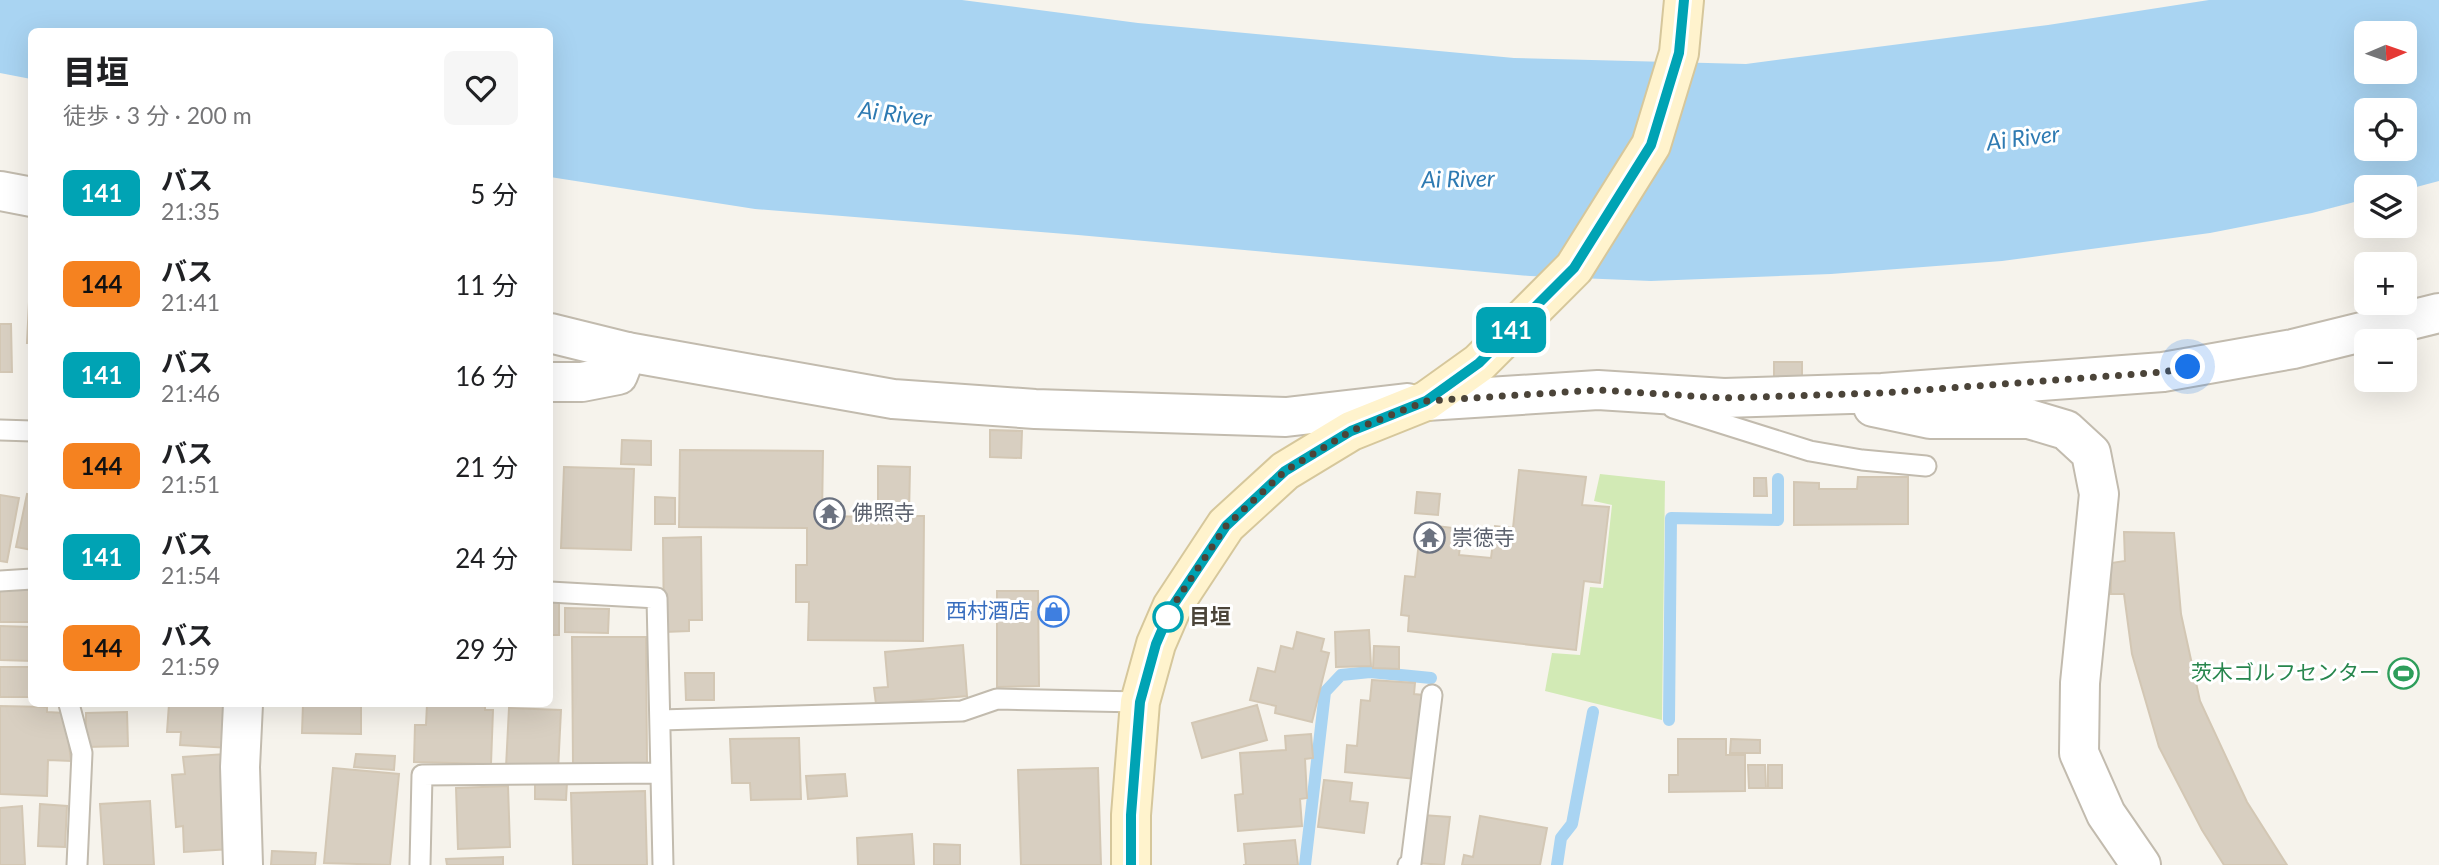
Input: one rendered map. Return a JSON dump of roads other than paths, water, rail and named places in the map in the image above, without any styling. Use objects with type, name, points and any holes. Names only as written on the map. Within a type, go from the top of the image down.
[{"type":"main road","points":[[1131,865],[1131,815],[1140,702],[1156,644],[1172,607],[1226,526],[1285,471],[1351,431],[1426,401],[1479,363],[1574,268],[1651,145],[1679,53],[1684,0]]},
{"type":"street","points":[[0,191],[28,196]]},
{"type":"street","points":[[553,333],[627,352],[893,399],[1035,409],[1286,417],[1426,401],[1598,390],[1724,398],[1907,391],[2164,372],[2284,351],[2439,313]]},
{"type":"street","points":[[553,382],[582,382],[618,375],[627,352]]},
{"type":"street","points":[[1812,395],[1930,419],[2029,419],[2066,429],[2091,453],[2099,494],[2080,683],[2079,753],[2106,814],[2141,865]]},
{"type":"street","points":[[243,707],[240,767],[243,865]]},
{"type":"lane","points":[[1618,392],[1811,451],[1862,460],[1926,466]]},
{"type":"lane","points":[[0,430],[28,431]]},
{"type":"lane","points":[[0,581],[28,579]]},
{"type":"lane","points":[[553,592],[657,598],[663,865]]},
{"type":"lane","points":[[1408,865],[1411,863],[1432,695]]},
{"type":"lane","points":[[660,720],[962,711],[997,699],[1140,702]]},
{"type":"lane","points":[[70,707],[82,753],[77,865]]},
{"type":"lane","points":[[421,865],[422,775],[661,773]]},
{"type":"water","name":"Ai River","points":[[0,0],[962,0],[1138,23],[1514,58],[1746,64],[2048,25],[2209,0],[2439,0],[2439,181],[2417,187],[2417,175],[2354,175],[2354,202],[2312,213],[2210,233],[2002,261],[1831,274],[1651,281],[1530,276],[755,209],[553,177],[553,28],[28,28],[28,78],[0,73]]},
{"type":"waterway","points":[[1669,720],[1671,518],[1778,520],[1778,479]]},
{"type":"waterway","points":[[1305,865],[1325,692],[1341,675],[1370,672],[1431,678]]},
{"type":"waterway","points":[[1557,865],[1561,838],[1572,824],[1593,712]]},
{"type":"place","name":"佛照寺","points":[[829,513]]},
{"type":"place","name":"崇徳寺","points":[[1429,538]]},
{"type":"place","name":"西村酒店","points":[[1053,611]]},
{"type":"place","name":"目垣","points":[[1168,617]]},
{"type":"place","name":"茨木ゴルフセンター","points":[[2403,673]]}]
